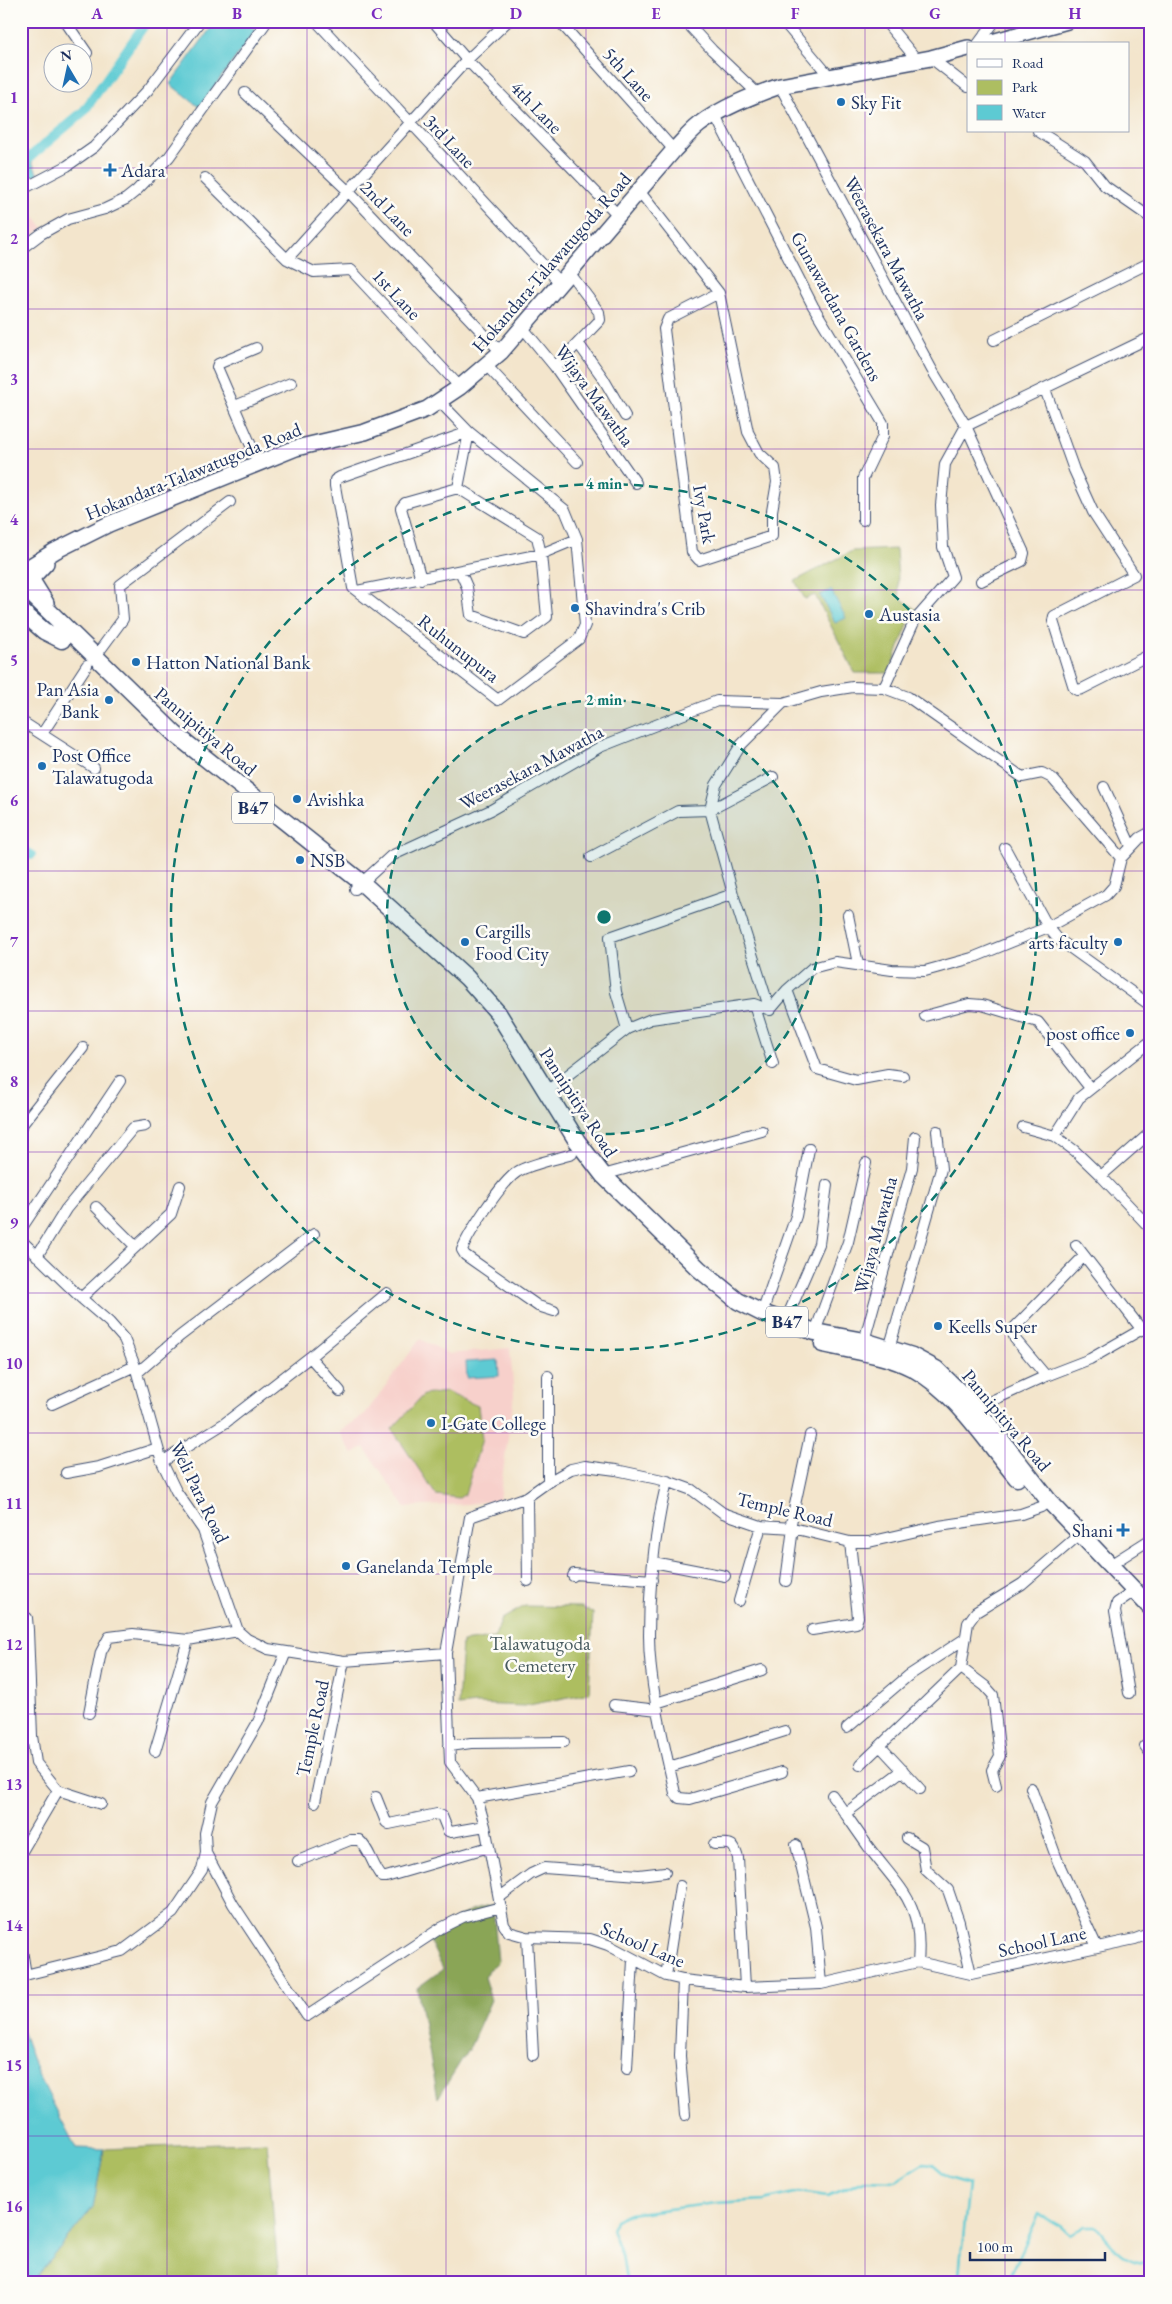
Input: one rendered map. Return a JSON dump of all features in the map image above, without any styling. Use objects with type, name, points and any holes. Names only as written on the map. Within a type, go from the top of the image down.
[{"type":"main road","points":[[992,42],[1067,21]]},
{"type":"main road","name":"Hokandara-Talawatugoda Road","points":[[21,572],[70,543],[115,521],[296,448],[364,432],[427,409],[440,401],[487,366],[501,352],[674,150],[700,125],[715,115],[758,94],[780,86],[924,59],[967,48]]},
{"type":"main road","points":[[21,557],[34,556],[70,543]]},
{"type":"main road","points":[[55,619],[32,578],[34,573],[70,543]]},
{"type":"main road","name":"Pannipitiya Road","points":[[21,584],[168,742],[358,885],[467,978],[498,1013],[577,1141],[603,1175],[699,1269],[738,1301],[762,1313],[815,1332],[864,1341],[889,1348],[912,1356],[936,1369],[976,1408],[1045,1504]]},
{"type":"main road","name":"Pannipitiya Road","points":[[21,598],[62,640],[91,661]]},
{"type":"main road","points":[[21,611],[44,631],[62,640]]},
{"type":"main road","name":"Pannipitiya Road","points":[[358,885],[460,984],[486,1015],[512,1053],[572,1154],[693,1276],[733,1309],[759,1324],[812,1341],[886,1359],[910,1367],[929,1378],[946,1392],[1151,1622]]},
{"type":"main road","name":"Pannipitiya Road","points":[[1077,1538],[1110,1565],[1151,1608]]},
{"type":"street","points":[[65,21],[79,42]]},
{"type":"street","points":[[21,190],[67,166],[94,147],[148,90],[200,21]]},
{"type":"street","name":"3rd Lane","points":[[316,21],[410,123],[599,312],[600,320],[578,343]]},
{"type":"street","name":"4th Lane","points":[[433,21],[467,60],[619,216]]},
{"type":"street","points":[[287,258],[467,60],[508,21]]},
{"type":"street","name":"5th Lane","points":[[559,21],[674,150]]},
{"type":"street","points":[[686,21],[712,50],[758,94]]},
{"type":"street","points":[[783,21],[830,77]]},
{"type":"street","points":[[885,21],[924,59],[967,85]]},
{"type":"street","points":[[980,42],[996,21]]},
{"type":"street","points":[[21,249],[41,234],[68,219],[105,209],[136,192],[169,157],[265,24]]},
{"type":"street","name":"Weerasekara Mawatha","points":[[780,86],[932,370],[966,426],[1024,553],[1022,561],[981,580]]},
{"type":"street","name":"2nd Lane","points":[[245,93],[348,191],[501,352]]},
{"type":"street","name":"Gunawardana Gardens","points":[[715,115],[813,306],[883,424],[883,436],[863,478],[863,520]]},
{"type":"street","points":[[1040,132],[1084,161],[1106,186],[1151,218]]},
{"type":"street","name":"1st Lane","points":[[205,178],[287,258],[314,272],[351,270],[460,387]]},
{"type":"street","name":"Ivy Park","points":[[640,192],[719,293],[748,432],[759,453],[775,468],[777,482],[772,511],[772,536],[699,560],[692,552],[664,330],[668,319],[719,293]]},
{"type":"street","points":[[994,340],[1151,262]]},
{"type":"street","name":"Wijaya Mawatha","points":[[523,328],[555,367],[636,483]]},
{"type":"street","points":[[884,688],[915,620],[953,577],[943,547],[941,506],[945,464],[966,426],[1151,337]]},
{"type":"street","points":[[555,367],[578,343],[603,378],[625,416]]},
{"type":"street","points":[[256,348],[218,364],[217,367],[259,464]]},
{"type":"street","points":[[487,366],[577,462]]},
{"type":"street","points":[[235,406],[291,383]]},
{"type":"street","points":[[1045,389],[1074,470],[1093,512],[1134,575],[1054,616],[1053,621],[1074,688],[1077,690],[1082,689],[1151,654]]},
{"type":"street","name":"Ruhunupura","points":[[357,591],[498,700],[579,639],[585,625],[577,539],[565,510],[469,432],[440,401]]},
{"type":"street","points":[[421,578],[401,508],[405,502],[458,488],[469,432]]},
{"type":"street","points":[[469,432],[335,480],[353,588],[357,591],[541,554],[577,539]]},
{"type":"street","name":"Ruhunupura","points":[[458,488],[537,537],[541,554],[547,617],[524,634],[471,615],[467,587],[460,571]]},
{"type":"street","points":[[42,734],[91,661],[123,619],[120,585],[230,502]]},
{"type":"street","name":"Weerasekara Mawatha","points":[[358,885],[391,856],[491,810],[600,747],[716,701],[782,703],[820,692],[853,687],[884,688],[908,697],[1022,777],[1042,774],[1052,778],[1121,858]]},
{"type":"street","points":[[770,1010],[733,894],[710,810],[716,785],[741,745],[782,703]]},
{"type":"street","points":[[21,721],[94,768]]},
{"type":"street","points":[[590,857],[678,811],[710,810],[772,777]]},
{"type":"street","points":[[1104,787],[1132,846]]},
{"type":"street","points":[[770,1010],[787,990],[812,968],[835,962],[892,970],[925,971],[972,958],[1048,927],[1106,895],[1114,886],[1121,858],[1140,838],[1151,832]]},
{"type":"street","points":[[1005,848],[1048,927],[1058,939],[1151,1006]]},
{"type":"street","points":[[627,1028],[616,992],[610,937],[733,894]]},
{"type":"street","points":[[848,915],[858,964]]},
{"type":"street","points":[[787,990],[817,1069],[856,1080],[888,1074],[903,1076]]},
{"type":"street","points":[[546,1092],[627,1028],[651,1019],[754,1004],[770,1010]]},
{"type":"street","points":[[754,1004],[773,1064]]},
{"type":"street","points":[[925,1016],[970,1004],[982,1005],[1038,1022],[1090,1088]]},
{"type":"street","points":[[1055,1136],[1079,1098],[1151,1041]]},
{"type":"street","points":[[21,1126],[84,1048]]},
{"type":"street","points":[[21,1229],[120,1081]]},
{"type":"street","points":[[37,1256],[66,1209],[134,1128],[146,1126]]},
{"type":"street","points":[[1023,1127],[1055,1136],[1075,1151],[1151,1229]]},
{"type":"street","points":[[603,1175],[762,1131]]},
{"type":"street","points":[[889,1348],[941,1169],[937,1131]]},
{"type":"street","points":[[1101,1176],[1151,1132]]},
{"type":"street","name":"Wijaya Mawatha","points":[[864,1341],[912,1168],[915,1137]]},
{"type":"street","points":[[762,1313],[796,1216],[809,1149]]},
{"type":"street","points":[[554,1311],[538,1306],[464,1254],[462,1250],[468,1233],[510,1178],[518,1171],[572,1154]]},
{"type":"street","points":[[815,1332],[848,1242],[866,1163]]},
{"type":"street","points":[[785,1322],[819,1244],[827,1185]]},
{"type":"street","points":[[81,1298],[135,1246],[172,1214],[180,1186]]},
{"type":"street","points":[[96,1206],[135,1246]]},
{"type":"street","points":[[52,1404],[136,1370],[314,1234]]},
{"type":"street","name":"Weli Para Road","points":[[21,1240],[81,1298],[109,1322],[124,1339],[136,1370],[162,1462],[176,1491],[203,1530],[238,1631]]},
{"type":"street","points":[[976,1408],[1046,1376],[1090,1359],[1146,1327],[1076,1245]]},
{"type":"street","points":[[1046,1376],[1014,1339],[1012,1330],[1084,1256]]},
{"type":"street","points":[[162,1462],[224,1423],[310,1357],[386,1293]]},
{"type":"street","points":[[310,1357],[340,1391]]},
{"type":"street","points":[[548,1376],[548,1482]]},
{"type":"street","points":[[786,1581],[791,1528],[810,1436]]},
{"type":"street","points":[[66,1473],[99,1467],[158,1448]]},
{"type":"street","name":"Temple Road","points":[[470,1517],[527,1496],[571,1469],[585,1466],[616,1470],[668,1481],[692,1490],[723,1513],[761,1526],[791,1528],[850,1542],[870,1542],[938,1526],[1021,1514],[1045,1504]]},
{"type":"street","points":[[668,1481],[653,1562],[649,1636],[657,1707],[675,1793],[679,1798],[690,1799],[782,1772]]},
{"type":"street","points":[[527,1496],[528,1581]]},
{"type":"street","name":"School Lane","points":[[470,1517],[446,1653],[450,1762],[477,1798],[485,1826],[504,1926],[509,1932],[527,1937],[590,1939],[608,1945],[666,1976],[683,1980],[745,1987],[821,1984],[918,1962],[971,1974],[1135,1939],[1151,1933]]},
{"type":"street","points":[[739,1601],[761,1526]]},
{"type":"street","points":[[860,1765],[961,1668],[968,1623],[976,1612],[1022,1584],[1077,1538]]},
{"type":"street","points":[[1110,1565],[1151,1539]]},
{"type":"street","points":[[812,1630],[856,1623],[858,1617],[850,1542]]},
{"type":"street","points":[[653,1562],[725,1576]]},
{"type":"street","points":[[573,1576],[574,1574],[652,1580]]},
{"type":"street","points":[[1127,1596],[1117,1603],[1115,1611],[1129,1693]]},
{"type":"street","points":[[21,1616],[27,1618],[32,1736],[36,1763],[58,1790],[101,1804]]},
{"type":"street","points":[[90,1713],[101,1652],[109,1637],[133,1634],[188,1640],[238,1631],[247,1639],[268,1649],[344,1661],[446,1653]]},
{"type":"street","points":[[846,1728],[908,1676],[966,1638]]},
{"type":"street","points":[[155,1751],[188,1640]]},
{"type":"street","points":[[21,1944],[23,1976],[122,1951],[173,1913],[202,1870],[206,1853],[205,1833],[212,1802],[258,1722],[286,1652]]},
{"type":"street","name":"Temple Road","points":[[315,1802],[344,1661]]},
{"type":"street","points":[[961,1668],[985,1686],[993,1695],[1000,1756],[992,1770],[996,1786]]},
{"type":"street","points":[[614,1705],[657,1707],[762,1670]]},
{"type":"street","points":[[669,1767],[785,1731]]},
{"type":"street","points":[[449,1746],[471,1743],[564,1742]]},
{"type":"street","points":[[880,1746],[920,1789]]},
{"type":"street","points":[[846,1813],[902,1770]]},
{"type":"street","points":[[477,1798],[629,1771]]},
{"type":"street","points":[[1031,1788],[1058,1862],[1097,1947]]},
{"type":"street","points":[[21,1853],[58,1790]]},
{"type":"street","points":[[832,1795],[869,1848],[906,1893],[914,1912],[920,1939],[918,1962]]},
{"type":"street","points":[[376,1796],[386,1822],[389,1824],[437,1814],[442,1816],[448,1831],[451,1832],[485,1826]]},
{"type":"street","points":[[907,1838],[922,1847],[926,1870],[948,1890],[959,1922],[971,1974]]},
{"type":"street","points":[[298,1861],[350,1840],[359,1840],[364,1844],[374,1869],[382,1878],[489,1847]]},
{"type":"street","points":[[714,1844],[731,1844],[735,1846],[738,1858],[745,1987]]},
{"type":"street","points":[[796,1845],[816,1927],[821,1984]]},
{"type":"street","points":[[206,1853],[233,1904],[307,2016],[441,1928],[500,1902],[525,1878],[544,1868],[639,1875],[664,1872]]},
{"type":"street","points":[[666,1976],[680,1886]]},
{"type":"street","points":[[527,1937],[533,2055]]},
{"type":"street","points":[[627,2069],[633,1960]]},
{"type":"street","points":[[683,1980],[680,2056],[685,2115]]},
{"type":"shaded area","points":[[21,198],[43,228],[21,244]]},
{"type":"shaded area","name":"I-Gate College","points":[[420,1339],[449,1354],[510,1348],[514,1395],[499,1500],[467,1504],[405,1507],[364,1447],[353,1454],[339,1432],[365,1414]]},
{"type":"green space","name":"Austasia","points":[[896,549],[899,597],[918,611],[911,617],[889,673],[855,673],[815,595],[805,599],[795,581],[852,551]]},
{"type":"green space","points":[[446,1392],[478,1406],[482,1439],[465,1494],[459,1498],[436,1495],[392,1429],[423,1395]]},
{"type":"green space","name":"Talawatugoda Cemetery","points":[[525,1606],[581,1607],[593,1613],[589,1693],[524,1706],[476,1704],[458,1706],[462,1642],[494,1638],[502,1619]]},
{"type":"green space","points":[[493,1906],[498,1961],[484,1977],[491,2000],[471,2045],[438,2098],[417,1988],[443,1969],[427,1936],[450,1921],[475,1909]]},
{"type":"green space","points":[[267,2142],[279,2283],[31,2283],[93,2207],[104,2149]]},
{"type":"water","points":[[216,21],[241,21],[256,30],[199,107],[170,84]]},
{"type":"water","points":[[21,151],[30,157],[38,175],[21,184]]},
{"type":"water","points":[[831,590],[846,618],[835,623],[820,595]]},
{"type":"water","points":[[498,1360],[499,1376],[467,1378],[466,1362]]},
{"type":"water","points":[[21,2027],[37,2072],[76,2148],[104,2149],[93,2207],[31,2283],[21,2283]]},
{"type":"waterway","points":[[30,157],[84,111],[147,21]]},
{"type":"waterway","points":[[21,849],[31,855]]},
{"type":"waterway","points":[[627,2283],[622,2256],[612,2230],[615,2220],[629,2214],[716,2203],[764,2200],[798,2192],[828,2196],[867,2180],[896,2181],[923,2164],[934,2165],[949,2178],[969,2184],[958,2283]]},
{"type":"waterway","points":[[1007,2283],[1039,2214],[1060,2226],[1070,2235],[1085,2226],[1096,2226],[1113,2247],[1126,2257],[1133,2261],[1151,2263]]},
{"type":"place","name":"Sky Fit","points":[[841,102]]},
{"type":"place","name":"Adara","points":[[110,170]]},
{"type":"place","name":"Shavindra's Crib","points":[[575,608]]},
{"type":"place","name":"Austasia","points":[[869,614]]},
{"type":"place","name":"Hatton National Bank","points":[[136,662]]},
{"type":"place","name":"Pan Asia Bank","points":[[109,700]]},
{"type":"place","name":"Post Office Talawatugoda","points":[[42,766]]},
{"type":"place","name":"Avishka","points":[[297,799]]},
{"type":"place","name":"NSB","points":[[300,860]]},
{"type":"place","name":"Cargills Food City","points":[[465,942]]},
{"type":"place","name":"arts faculty","points":[[1118,942]]},
{"type":"place","name":"post office","points":[[1130,1033]]},
{"type":"place","name":"Keells Super","points":[[938,1326]]},
{"type":"place","name":"I-Gate College","points":[[431,1423]]},
{"type":"place","name":"Shani","points":[[1123,1530]]},
{"type":"place","name":"Ganelanda Temple","points":[[346,1566]]}]
